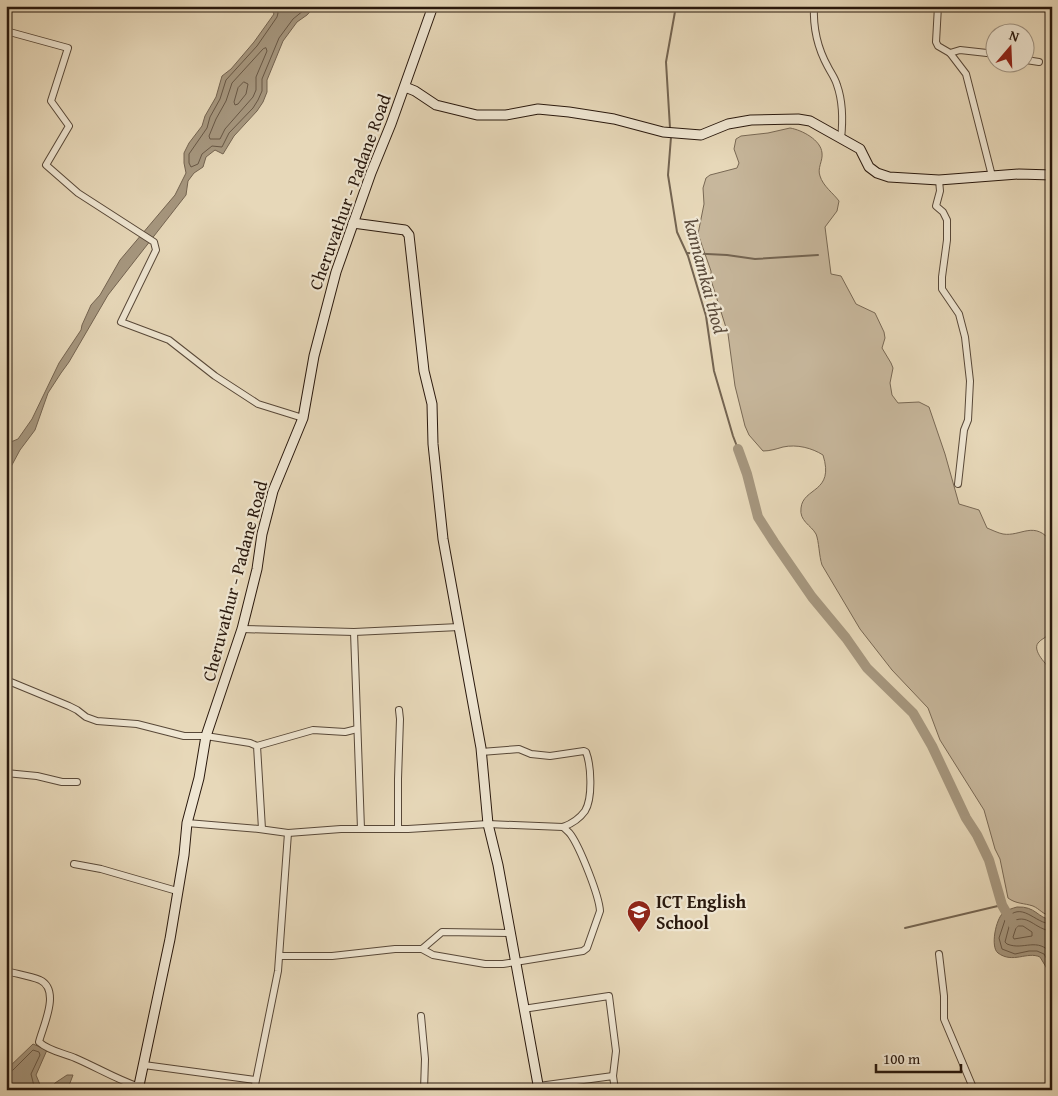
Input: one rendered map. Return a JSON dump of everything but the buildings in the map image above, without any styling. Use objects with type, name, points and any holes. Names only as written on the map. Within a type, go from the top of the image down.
[{"type":"street","name":"Cheruvathur - Padane Road","points":[[138,1088],[160,992],[184,855],[187,823],[199,778],[206,736],[242,630],[257,569],[262,534],[274,491],[303,418],[324,316],[336,272],[433,6]]},
{"type":"street","points":[[814,6],[820,50],[837,83],[841,100],[843,127],[841,139]]},
{"type":"street","points":[[938,6],[936,42],[938,46],[950,53],[966,74],[992,176]]},
{"type":"street","points":[[6,31],[68,48],[51,101],[69,126],[46,165],[78,193],[154,242],[156,250],[121,322],[169,340],[215,376],[258,404],[303,418]]},
{"type":"street","points":[[950,53],[960,50],[986,53]]},
{"type":"street","points":[[405,87],[415,91],[436,105],[476,115],[506,115],[538,109],[561,111],[614,119],[663,132],[701,135],[728,124],[751,120],[810,120],[860,149],[868,167],[877,173],[889,177],[939,180],[1019,174],[1052,175]]},
{"type":"street","points":[[939,180],[940,191],[936,206],[943,212],[947,220],[942,266],[942,289],[959,314],[965,337],[970,380],[968,420],[964,430],[958,484]]},
{"type":"street","points":[[353,222],[405,230],[410,235],[424,370],[432,404],[439,507],[481,752],[488,824],[498,865],[514,962],[539,1088],[613,1076]]},
{"type":"street","points":[[242,630],[354,632],[459,627]]},
{"type":"street","points":[[354,632],[360,829]]},
{"type":"street","points":[[6,680],[70,706],[86,717],[98,721],[138,724],[184,736],[206,736],[258,746],[313,730],[346,732],[357,729]]},
{"type":"street","points":[[398,829],[399,710]]},
{"type":"street","points":[[258,746],[262,829]]},
{"type":"street","points":[[187,823],[288,833],[488,824],[563,827],[570,824],[585,810],[588,803],[590,776],[586,752],[550,756],[532,754],[519,749],[481,752]]},
{"type":"street","points":[[6,773],[37,776],[62,782],[77,782]]},
{"type":"street","points":[[280,956],[332,956],[395,949],[422,949],[433,955],[480,963],[503,964],[576,954],[584,951],[587,948],[600,911],[597,894],[576,842],[563,827]]},
{"type":"street","points":[[254,1090],[280,956],[280,931],[288,833]]},
{"type":"street","points":[[74,864],[101,869],[177,891]]},
{"type":"street","points":[[422,949],[442,932],[509,933]]},
{"type":"street","points":[[939,954],[944,996],[944,1018],[974,1090]]},
{"type":"street","points":[[6,971],[40,980],[46,984],[50,992],[50,1006],[39,1042],[45,1047],[74,1058],[138,1088]]},
{"type":"street","points":[[524,1009],[609,996],[616,1051],[613,1076],[615,1090]]},
{"type":"street","points":[[421,1016],[425,1059],[424,1090]]},
{"type":"street","points":[[144,1066],[255,1080]]},
{"type":"shaded area","points":[[790,128],[805,133],[815,140],[821,148],[822,159],[819,170],[821,180],[839,201],[837,211],[825,227],[831,274],[841,276],[856,304],[875,313],[884,332],[885,338],[882,348],[893,368],[890,383],[892,395],[898,403],[919,402],[929,407],[959,504],[979,510],[987,528],[993,531],[1010,534],[1034,530],[1046,536],[1052,543],[1052,633],[1038,643],[1037,650],[1038,654],[1052,671],[1052,916],[1033,906],[1008,898],[1000,859],[995,849],[984,810],[940,740],[928,708],[892,670],[860,629],[822,565],[816,534],[804,520],[801,508],[803,501],[822,483],[825,476],[826,467],[823,455],[814,450],[799,446],[763,451],[749,435],[745,426],[735,386],[728,334],[711,280],[711,271],[698,234],[704,204],[703,188],[706,178],[710,175],[737,168],[739,163],[734,149],[736,139],[741,136]]},
{"type":"water","points":[[270,6],[315,6],[297,22],[283,41],[267,80],[267,92],[257,111],[234,136],[223,154],[215,150],[206,157],[203,167],[194,173],[188,181],[186,195],[108,295],[69,362],[48,393],[35,430],[20,450],[6,476],[6,444],[18,439],[32,419],[59,363],[81,330],[91,305],[100,295],[120,260],[175,195],[186,173],[184,153],[202,126],[205,116],[216,97],[222,76],[231,69],[254,42],[274,14]]},
{"type":"water","points":[[1017,907],[1028,908],[1052,920],[1052,977],[1040,957],[1030,955],[1014,958],[1004,956],[996,950],[994,939],[1000,916],[1006,911]]},
{"type":"water","points":[[33,1044],[47,1050],[36,1075],[41,1087],[39,1090],[6,1090],[6,1070]]},
{"type":"water","points":[[67,1075],[73,1075],[70,1083],[64,1090],[50,1090],[55,1083]]},
{"type":"waterway","name":"kannamkai thod","points":[[670,128],[666,62],[676,6]]},
{"type":"waterway","name":"kannamkai thod","points":[[671,137],[668,175],[677,232],[688,256],[706,316],[714,371],[738,449]]},
{"type":"waterway","points":[[687,253],[727,255],[755,259],[818,255]]},
{"type":"waterway","points":[[738,449],[747,474],[758,517],[774,542],[812,597],[846,638],[867,668],[913,713],[932,746],[966,818],[989,860],[1002,905],[1013,924]]},
{"type":"waterway","points":[[905,928],[1002,905]]},
{"type":"place","name":"ICT English School","points":[[639,933]]}]
